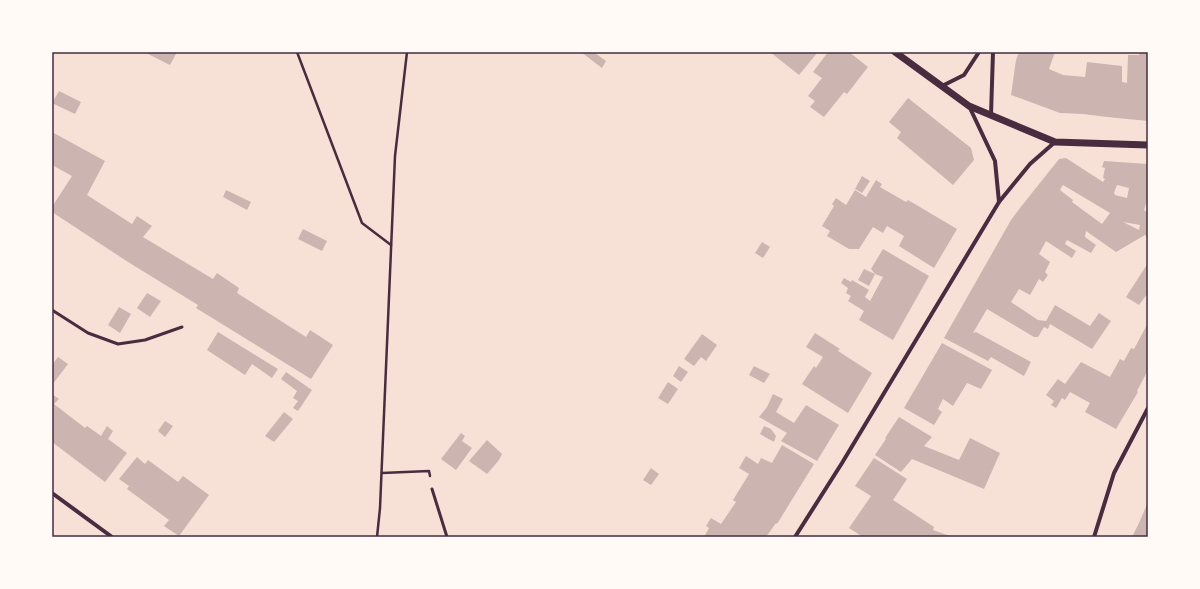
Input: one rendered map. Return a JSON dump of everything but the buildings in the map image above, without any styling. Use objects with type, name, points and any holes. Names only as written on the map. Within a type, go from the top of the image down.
[{"type":"street","points":[[894,52],[969,106],[1055,142],[1148,145]]},
{"type":"street","points":[[942,86],[964,75],[979,52]]},
{"type":"street","points":[[991,115],[993,52]]},
{"type":"street","points":[[969,106],[995,161],[999,202]]},
{"type":"street","points":[[795,537],[842,463],[999,202],[1030,164],[1055,142]]},
{"type":"street","points":[[1094,537],[1114,473],[1148,408]]},
{"type":"street","points":[[52,493],[112,537]]},
{"type":"lane","points":[[52,310],[88,334],[118,344],[145,340],[182,327]]},
{"type":"lane","points":[[432,488],[447,537]]},
{"type":"path","points":[[297,52],[362,223],[391,246]]},
{"type":"path","points":[[377,537],[382,473],[395,156],[407,52]]},
{"type":"path","points":[[382,473],[429,471],[432,488]]}]
